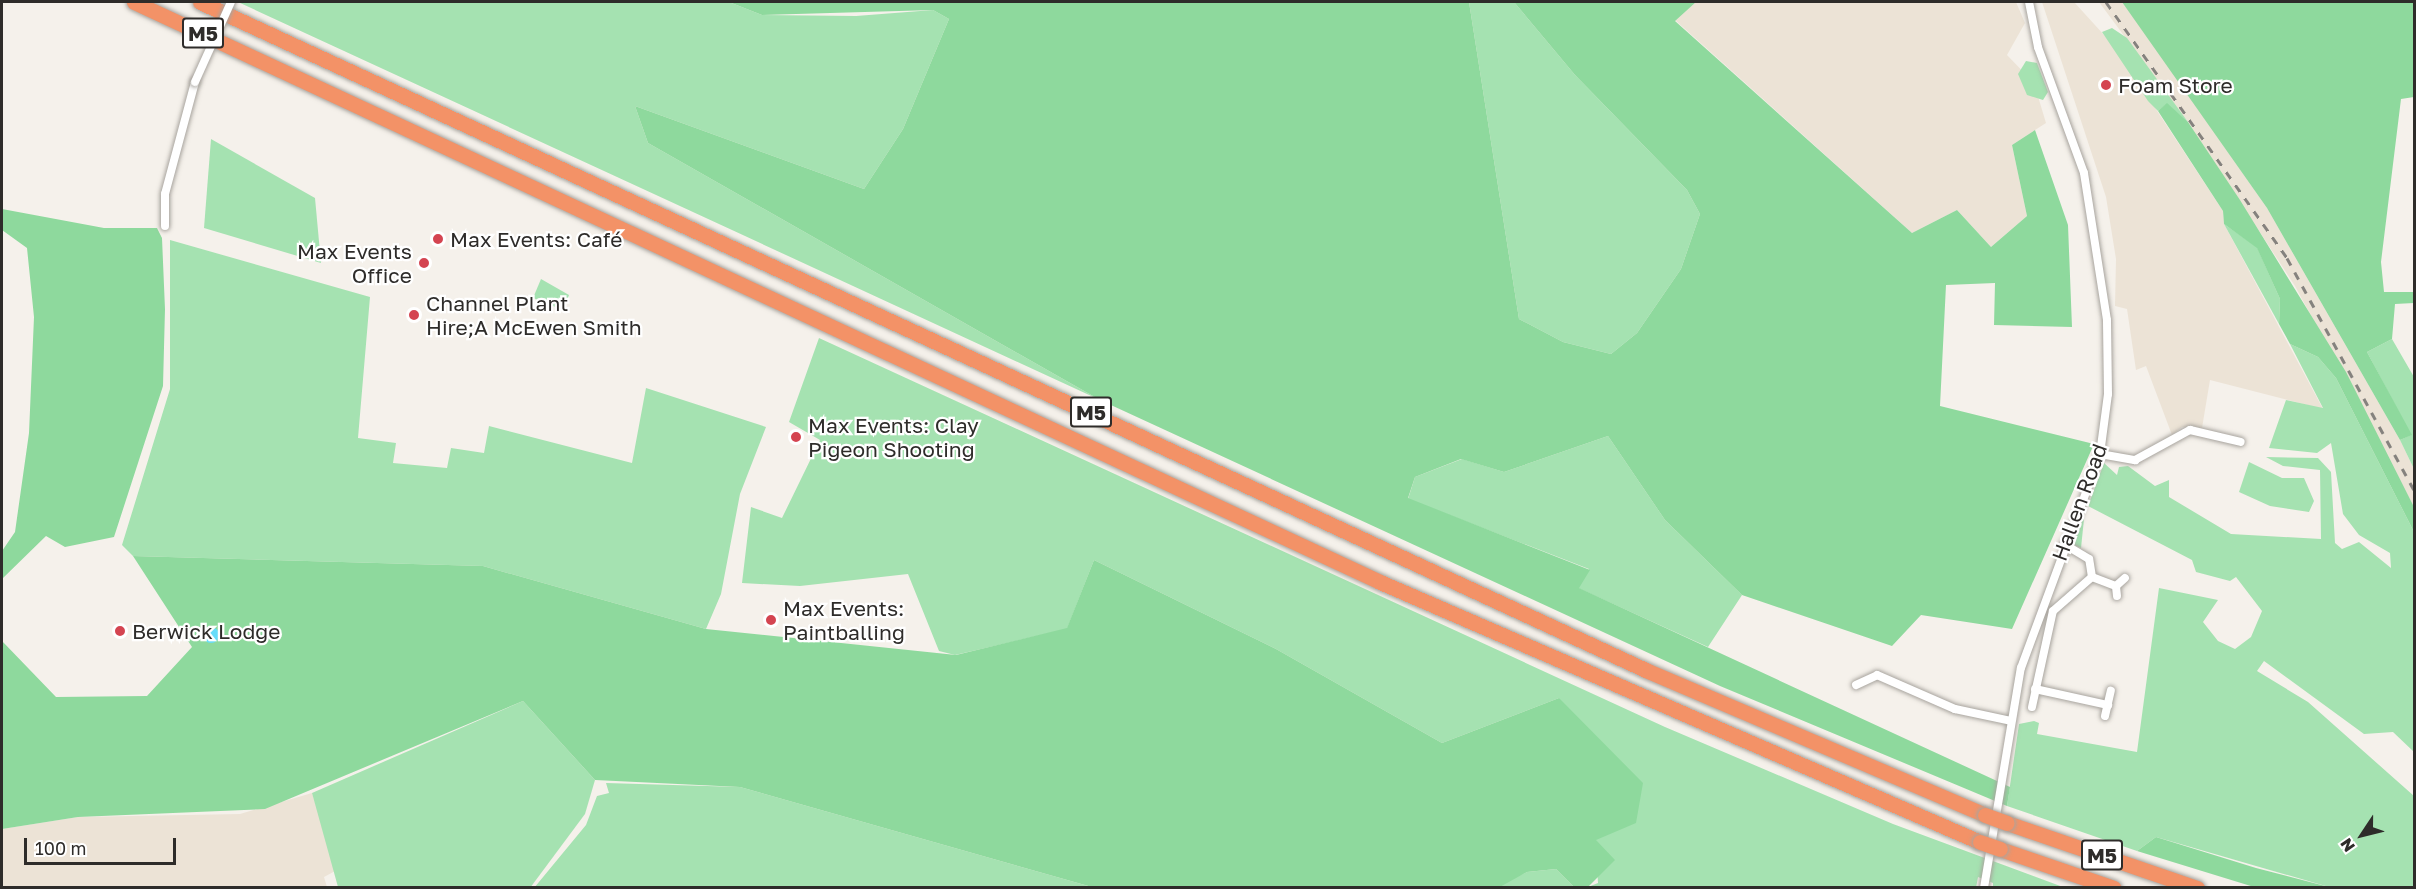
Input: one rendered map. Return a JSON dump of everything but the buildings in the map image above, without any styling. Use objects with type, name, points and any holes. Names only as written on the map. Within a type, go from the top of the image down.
[{"type":"highway","name":"M5","points":[[134,2],[1380,582],[1980,842],[2114,888]]},
{"type":"highway","name":"M5","points":[[200,2],[1648,671],[1985,815],[2197,888]]},
{"type":"street","points":[[165,226],[165,194],[195,82],[231,2]]},
{"type":"street","name":"Hallen Road","points":[[1984,888],[2026,645],[2100,454],[2108,394],[2103,290],[2084,173],[2038,47],[2029,2]]},
{"type":"street","points":[[2100,454],[2135,460],[2190,430],[2241,442]]},
{"type":"street","points":[[2064,544],[2089,559],[2092,578]]},
{"type":"street","points":[[2092,578],[2117,591],[2126,578]]},
{"type":"street","points":[[2032,707],[2053,611],[2092,578]]},
{"type":"street","points":[[1856,685],[1877,675],[1955,709],[2012,721]]},
{"type":"street","points":[[2035,689],[2108,705]]},
{"type":"street","points":[[2106,716],[2110,692]]},
{"type":"shaded area","points":[[1696,2],[2016,2],[2025,23],[2007,55],[2034,83],[2046,123],[2012,145],[2027,216],[1991,247],[1957,210],[1912,233],[1675,20]]},
{"type":"shaded area","points":[[2042,2],[2074,2],[2115,47],[2223,211],[2224,224],[2323,409],[2210,380],[2202,428],[2182,427],[2172,435],[2146,366],[2136,370],[2127,309],[2115,306],[2116,259],[2106,197]]},
{"type":"shaded area","points":[[2099,2],[2122,2],[2129,10],[2267,208],[2400,440],[2414,469],[2414,507],[2295,286],[2188,122]]},
{"type":"shaded area","points":[[312,793],[337,870],[324,877],[327,887],[2,888],[2,829],[78,817],[240,814]]},
{"type":"green space","points":[[238,2],[729,2],[762,15],[856,16],[933,10],[949,19],[903,129],[864,189],[635,106],[648,143],[1100,400]]},
{"type":"green space","points":[[729,2],[1469,2],[1519,319],[1563,342],[1611,354],[1637,333],[1681,269],[1700,214],[1687,190],[1575,75],[1514,2],[1696,2],[1675,21],[1912,233],[1957,210],[1991,247],[2027,216],[2012,145],[2035,130],[2068,225],[2072,327],[1994,325],[1995,283],[1946,285],[1940,406],[2094,444],[2012,629],[1921,615],[1892,646],[1742,595],[1665,520],[1608,436],[1504,472],[1461,459],[1415,477],[1408,498],[1590,570],[1579,588],[2010,787],[2007,806],[1720,686],[1100,400],[648,143],[635,106],[864,189],[903,129],[949,19],[933,10],[762,15]]},
{"type":"green space","points":[[1469,2],[1514,2],[1575,75],[1687,190],[1700,214],[1681,269],[1637,333],[1611,354],[1563,342],[1519,319]]},
{"type":"green space","points":[[2122,2],[2414,2],[2414,97],[2401,99],[2381,262],[2384,292],[2414,292],[2414,303],[2395,304],[2392,339],[2367,352],[2412,435],[2400,440],[2267,208]]},
{"type":"green space","points":[[2112,28],[2127,38],[2188,122],[2167,104],[2158,111],[2148,101],[2102,32]]},
{"type":"green space","points":[[2026,61],[2037,63],[2048,92],[2043,100],[2027,95],[2018,74]]},
{"type":"green space","points":[[2167,103],[2188,122],[2240,200],[2346,372],[2414,507],[2414,532],[2336,378],[2318,357],[2290,344],[2279,324],[2280,299],[2257,248],[2224,224],[2223,211],[2158,111]]},
{"type":"green space","points":[[211,139],[315,198],[321,263],[204,228]]},
{"type":"green space","points":[[2,209],[104,228],[157,228],[162,238],[165,309],[163,386],[114,537],[65,547],[46,536],[2,579],[2,551],[15,532],[29,433],[34,317],[27,248],[2,230]]},
{"type":"green space","points":[[2224,224],[2257,247],[2280,299],[2279,324]]},
{"type":"green space","points":[[170,240],[370,297],[358,438],[396,443],[393,463],[447,468],[451,448],[484,453],[489,426],[632,463],[646,388],[766,427],[740,494],[721,594],[706,629],[483,566],[133,556],[122,545],[170,389]]},
{"type":"green space","points":[[541,279],[569,295],[563,310],[533,298]]},
{"type":"green space","points":[[819,338],[1665,727],[1893,824],[2063,887],[1993,887],[1993,883],[1978,877],[1976,888],[1588,887],[1598,883],[1595,840],[1559,698],[1442,743],[1276,649],[1094,560],[1067,629],[955,655],[939,651],[908,574],[800,586],[742,583],[751,507],[782,518],[820,440],[789,422]]},
{"type":"green space","points":[[2392,339],[2414,377],[2414,469],[2400,440],[2411,435],[2367,352]]},
{"type":"green space","points":[[2290,344],[2318,357],[2336,378],[2414,532],[2414,752],[2393,732],[2364,734],[2264,661],[2257,671],[2308,702],[2414,796],[2414,887],[2329,887],[2156,837],[2137,851],[2007,806],[2019,724],[2034,721],[2039,723],[2037,734],[2137,752],[2159,588],[2218,600],[2203,622],[2218,641],[2235,649],[2251,637],[2262,611],[2236,577],[2230,581],[2196,572],[2192,560],[2088,506],[2104,463],[2117,475],[2119,467],[2128,466],[2155,486],[2169,480],[2169,497],[2231,534],[2321,539],[2320,470],[2283,466],[2266,457],[2318,458],[2331,472],[2335,543],[2342,549],[2359,542],[2391,568],[2390,553],[2359,535],[2343,514],[2331,443],[2317,453],[2269,448],[2286,400],[2323,408]]},
{"type":"green space","points":[[1608,436],[1665,520],[1742,595],[1708,647],[1578,588],[1589,569],[1408,499],[1415,477],[1462,459],[1504,472]]},
{"type":"green space","points":[[2249,462],[2282,478],[2304,478],[2314,501],[2309,512],[2270,506],[2239,492]]},
{"type":"green space","points":[[2084,519],[2081,548],[2072,544]]},
{"type":"green space","points":[[133,556],[483,566],[706,629],[956,655],[1067,628],[1094,560],[1276,649],[1442,743],[1559,698],[1643,783],[1636,823],[1596,840],[1615,860],[1588,887],[1574,887],[1556,869],[1527,872],[1498,888],[1092,887],[740,787],[595,780],[523,701],[265,809],[78,817],[2,829],[2,641],[56,697],[147,696],[192,647]]},
{"type":"green space","points":[[523,701],[595,780],[585,814],[530,888],[338,887],[312,793]]},
{"type":"green space","points":[[606,783],[740,787],[1092,887],[534,888],[586,825],[597,796],[609,793]]},
{"type":"green space","points":[[2156,837],[2256,868],[2329,887],[2254,887],[2137,851]]},
{"type":"green space","points":[[1556,869],[1574,887],[1497,886],[1527,872]]},
{"type":"water","points":[[211,627],[217,629],[219,635],[217,641],[211,643],[205,641],[203,635],[205,629]]},
{"type":"railway","points":[[2106,2],[2287,258],[2414,490]]},
{"type":"place","name":"Foam Store","points":[[2106,85]]},
{"type":"place","name":"Max Events: Café","points":[[438,239]]},
{"type":"place","name":"Max Events Office","points":[[424,263]]},
{"type":"place","name":"Channel Plant Hire;A McEwen Smith","points":[[414,315]]},
{"type":"place","name":"Max Events: Clay Pigeon Shooting","points":[[796,437]]},
{"type":"place","name":"Max Events: Paintballing","points":[[771,620]]},
{"type":"place","name":"Berwick Lodge","points":[[120,631]]}]
